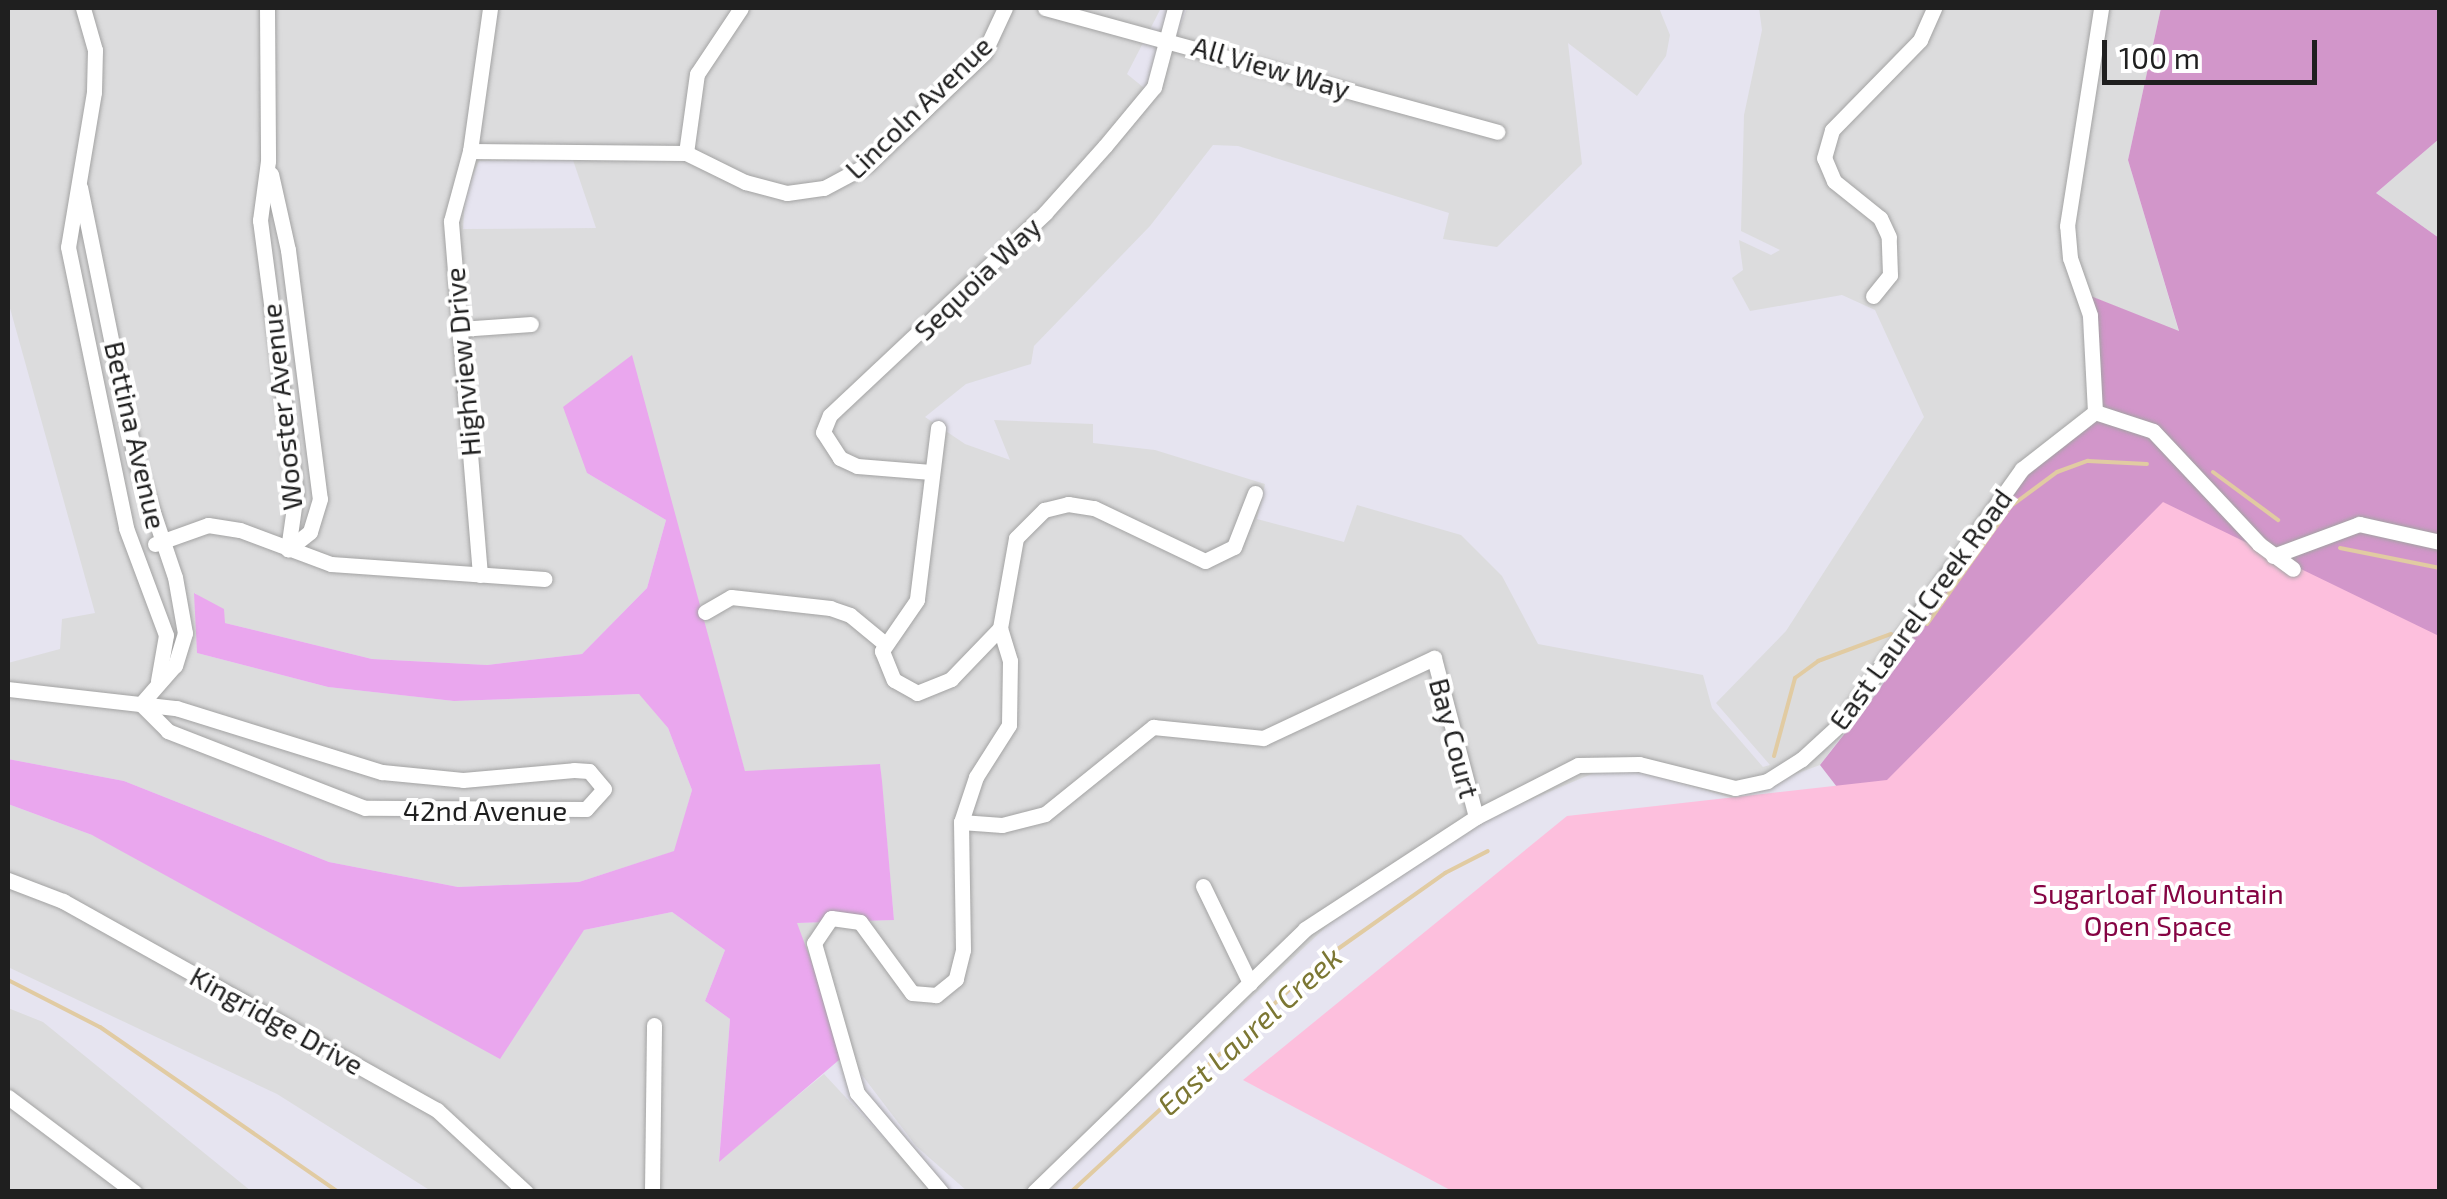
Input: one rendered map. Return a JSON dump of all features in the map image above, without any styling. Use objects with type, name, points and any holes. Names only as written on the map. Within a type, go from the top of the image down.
[{"type":"street","name":"Bettina Avenue","points":[[83,8],[95,50],[94,92],[68,247],[126,528],[139,554],[166,635],[158,680]]},
{"type":"street","name":"Wooster Avenue","points":[[267,8],[268,161],[260,220],[296,494],[288,549]]},
{"type":"street","name":"Highview Drive","points":[[480,575],[451,221],[470,151],[490,8]]},
{"type":"street","points":[[686,152],[698,74],[741,8]]},
{"type":"street","name":"Lincoln Avenue","points":[[470,151],[686,152],[745,182],[787,193],[846,180],[984,53],[1006,8]]},
{"type":"street","name":"All View Way","points":[[1044,8],[1168,37],[1497,132]]},
{"type":"street","name":"Sequoia Way","points":[[930,472],[858,466],[840,458],[823,432],[830,414],[1057,200],[1154,86],[1175,8]]},
{"type":"street","points":[[1873,296],[1890,274],[1889,237],[1880,218],[1834,181],[1824,158],[1832,130],[1920,40],[1934,8]]},
{"type":"street","points":[[2101,8],[2067,226],[2070,258],[2090,315],[2095,412],[2152,431],[2274,556],[2294,569]]},
{"type":"street","name":"Wooster Avenue","points":[[268,161],[288,250],[320,499],[310,532],[288,549]]},
{"type":"street","name":"Bettina Avenue","points":[[78,181],[92,221],[136,462],[175,577],[185,633],[176,665],[158,680],[140,704]]},
{"type":"street","points":[[460,330],[531,324]]},
{"type":"street","name":"East Laurel Creek Road","points":[[1034,1192],[1305,928],[1476,818],[1578,764],[1639,764],[1715,787],[1767,782],[1840,724],[2022,468],[2095,412]]},
{"type":"street","points":[[884,643],[917,600],[938,428]]},
{"type":"street","points":[[941,1192],[857,1093],[814,943],[831,918],[860,922],[912,993],[936,994],[956,979],[963,950],[962,822],[976,777],[1009,725],[1010,661],[1000,628],[1016,538],[1044,510],[1068,504],[1094,508],[1205,560],[1234,547],[1256,494]]},
{"type":"street","points":[[2274,556],[2294,543],[2341,527],[2378,524],[2440,542]]},
{"type":"street","points":[[139,554],[160,541],[208,525],[331,564],[544,579]]},
{"type":"street","points":[[705,612],[731,597],[830,608],[862,622],[884,643],[894,680],[926,693],[952,679],[1000,628]]},
{"type":"street","name":"Bay Court","points":[[962,822],[1002,825],[1045,814],[1153,727],[1263,738],[1434,658],[1476,818]]},
{"type":"street","name":"42nd Avenue","points":[[8,689],[176,708],[382,772],[463,780],[588,771],[604,789],[586,809],[365,808],[168,731],[140,704]]},
{"type":"street","name":"Kingridge Drive","points":[[8,880],[63,901],[437,1110],[526,1192]]},
{"type":"street","points":[[1203,886],[1250,983]]},
{"type":"street","points":[[652,1192],[654,1025]]},
{"type":"street","points":[[8,1097],[134,1192]]},
{"type":"shaded area","points":[[8,8],[1161,8],[1127,74],[1154,96],[1187,8],[1659,8],[1670,35],[1666,56],[1637,96],[1568,43],[1582,164],[1497,247],[1443,239],[1449,213],[1238,146],[1213,145],[1150,226],[1034,346],[1031,364],[966,384],[925,417],[965,444],[1010,460],[994,420],[1093,424],[1093,443],[1155,450],[1265,484],[1257,519],[1344,542],[1357,505],[1461,535],[1502,576],[1538,644],[1703,675],[1712,708],[1763,767],[1770,765],[1716,703],[1786,631],[1924,417],[1875,310],[1842,295],[1750,311],[1732,278],[1743,270],[1739,240],[1771,255],[1780,250],[1741,231],[1744,115],[1762,30],[1759,8],[2161,8],[2128,160],[2179,332],[2080,292],[2089,409],[1820,765],[1731,798],[1649,773],[1601,770],[1475,823],[1329,924],[1046,1191],[967,1191],[916,1146],[846,1054],[796,923],[894,920],[880,764],[745,772],[631,356],[587,473],[666,520],[647,588],[582,654],[487,665],[372,659],[225,623],[195,593],[197,653],[328,687],[454,701],[640,694],[668,728],[692,790],[675,851],[579,882],[458,887],[329,862],[124,781],[8,759],[8,663],[60,649],[62,619],[95,613],[8,301]],"holes":[[[573,160],[596,228],[463,229],[465,195],[479,161]]]},
{"type":"shaded area","points":[[2161,8],[2439,8],[2439,139],[2376,193],[2439,238],[2439,851],[1908,879],[1820,765],[1879,690],[2019,466],[2089,409],[2089,345],[2078,291],[2179,331],[2128,160]]},
{"type":"shaded area","points":[[2439,139],[2439,238],[2376,193]]},
{"type":"shaded area","points":[[632,355],[745,771],[880,764],[882,781],[894,920],[797,923],[846,1054],[719,1162],[730,1019],[705,1001],[725,950],[672,912],[584,930],[500,1059],[92,835],[8,804],[8,759],[124,781],[329,862],[458,887],[579,882],[674,851],[692,790],[668,728],[639,694],[454,701],[328,687],[197,653],[194,593],[224,609],[225,623],[372,659],[487,665],[582,654],[647,588],[666,520],[587,473],[563,407]]},
{"type":"shaded area","points":[[8,804],[92,835],[584,930],[672,912],[725,950],[705,1001],[730,1019],[719,1160],[824,1074],[933,1191],[431,1191],[277,1094],[8,967]]},
{"type":"shaded area","points":[[8,1008],[43,1022],[251,1191],[8,1191]]},
{"type":"green space","name":"Sugarloaf Mountain Open Space","points":[[2163,502],[2439,636],[2439,1191],[1452,1191],[1243,1080],[1567,816],[1887,780]]},
{"type":"waterway","name":"East Laurel Creek","points":[[1927,624],[2011,506],[2057,472],[2088,461],[2147,464]]},
{"type":"waterway","name":"East Laurel Creek","points":[[2213,472],[2278,520]]},
{"type":"waterway","name":"East Laurel Creek","points":[[2340,548],[2440,568]]},
{"type":"waterway","name":"East Laurel Creek","points":[[1774,756],[1795,678],[1818,661],[1891,634]]},
{"type":"waterway","name":"East Laurel Creek","points":[[1071,1192],[1318,963],[1445,873],[1488,851]]},
{"type":"waterway","points":[[8,980],[100,1027],[338,1192]]}]
